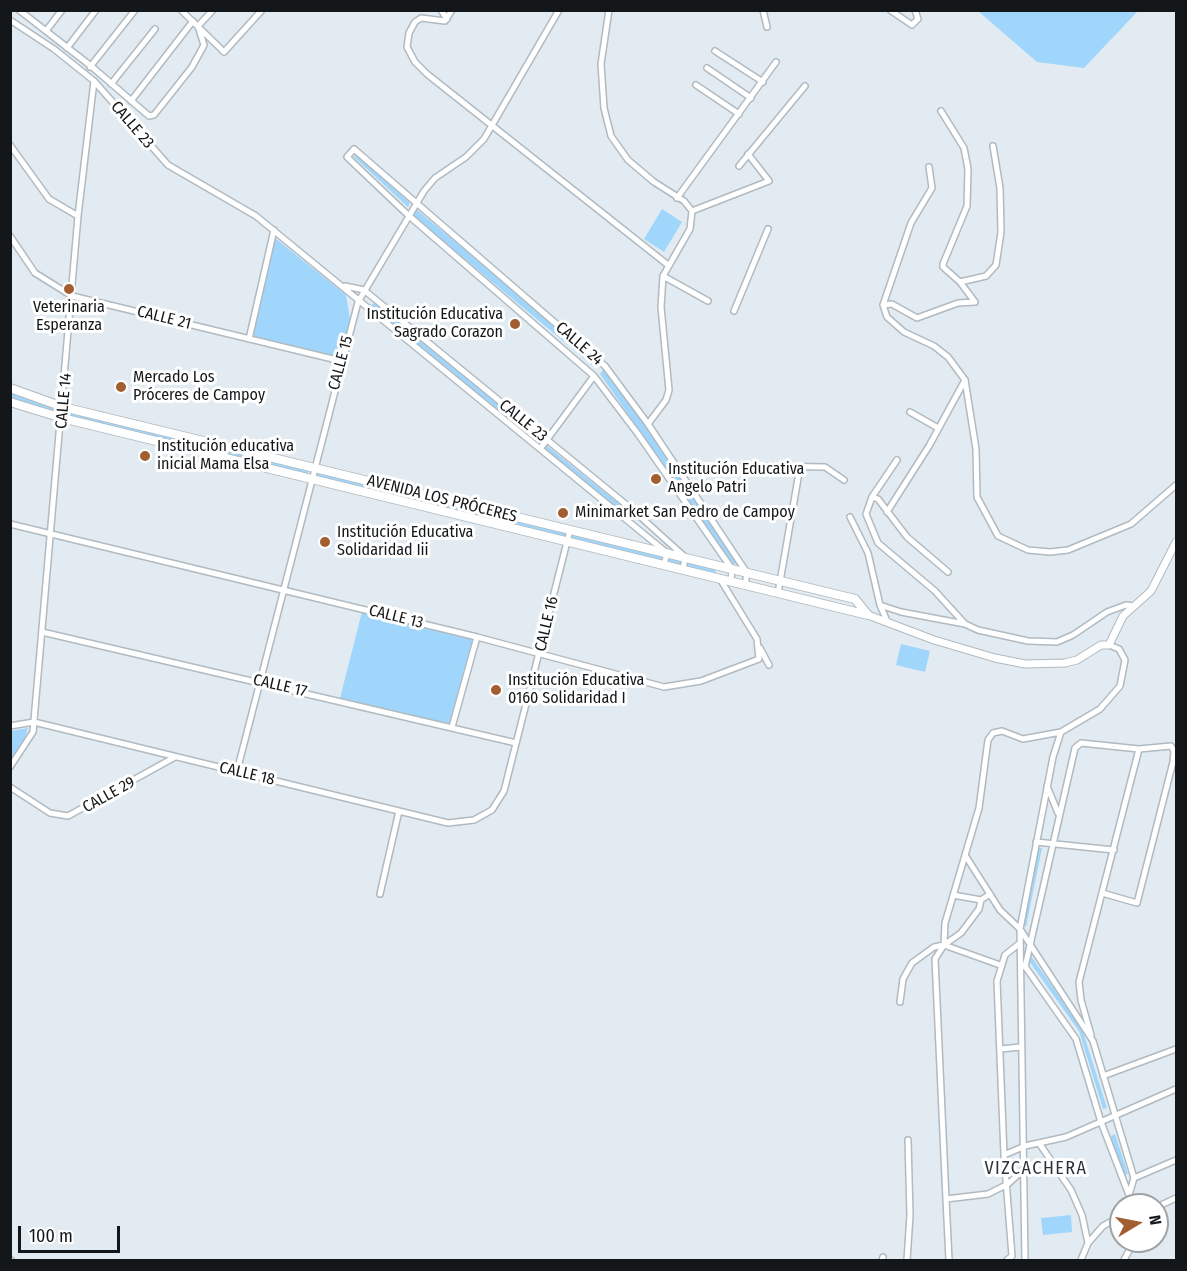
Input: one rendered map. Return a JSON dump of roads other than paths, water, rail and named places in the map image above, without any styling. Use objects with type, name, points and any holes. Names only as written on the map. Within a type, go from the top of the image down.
[{"type":"main road","name":"AVENIDA LOS PRÓCERES","points":[[10,388],[63,407],[855,599],[868,615]]},
{"type":"main road","name":"AVENIDA LOS PRÓCERES","points":[[10,402],[62,418],[868,615]]},
{"type":"street","points":[[46,31],[62,10]]},
{"type":"street","points":[[67,48],[96,10]]},
{"type":"street","points":[[85,73],[135,10]]},
{"type":"street","points":[[181,10],[224,52],[262,10]]},
{"type":"street","points":[[131,101],[196,24],[213,10]]},
{"type":"street","points":[[441,10],[447,19]]},
{"type":"street","points":[[452,10],[447,19],[438,22],[421,18],[415,22],[407,41],[408,52],[427,74],[668,265]]},
{"type":"street","name":"CALLE 15","points":[[237,771],[358,302],[408,215],[435,178],[478,147],[493,125],[558,10]]},
{"type":"street","points":[[609,10],[601,64],[604,108],[610,136],[628,160],[678,198],[692,212]]},
{"type":"street","points":[[763,10],[767,27]]},
{"type":"street","points":[[890,10],[912,25],[918,19],[915,10]]},
{"type":"street","points":[[23,12],[149,116],[154,115],[174,91],[204,45],[196,24]]},
{"type":"street","name":"CALLE 23","points":[[10,20],[54,49],[94,81],[168,165],[256,216],[345,286],[358,302],[369,307],[667,553]]},
{"type":"street","points":[[111,84],[155,29]]},
{"type":"street","points":[[715,51],[762,82]]},
{"type":"street","points":[[678,198],[776,62]]},
{"type":"street","points":[[707,68],[751,98]]},
{"type":"street","name":"CALLE 14","points":[[10,767],[29,742],[34,722],[78,216],[94,81]]},
{"type":"street","points":[[696,85],[739,114]]},
{"type":"street","points":[[739,166],[805,86]]},
{"type":"street","points":[[882,305],[892,304],[917,318],[958,303],[974,303],[974,299],[960,286],[960,282],[943,267],[968,206],[968,169],[964,148],[940,111]]},
{"type":"street","points":[[10,145],[49,199],[78,216]]},
{"type":"street","points":[[960,282],[986,276],[996,265],[1001,232],[1000,188],[993,146]]},
{"type":"street","name":"CALLE 24","points":[[732,569],[638,434],[594,376],[408,215],[346,157],[354,149],[605,366],[648,424],[747,573]]},
{"type":"street","points":[[692,212],[769,181],[748,154]]},
{"type":"street","points":[[929,167],[932,188],[911,223],[882,305],[887,317],[904,332],[934,346],[948,357],[965,380],[976,449],[976,497],[998,536],[1016,546],[1050,552],[1068,550],[1131,524],[1176,485]]},
{"type":"street","points":[[648,424],[666,400],[669,390],[661,307],[663,276],[690,229],[692,212]]},
{"type":"street","points":[[734,311],[768,229]]},
{"type":"street","points":[[249,339],[274,230]]},
{"type":"street","name":"CALLE 21","points":[[10,236],[35,273],[72,296],[341,361]]},
{"type":"street","points":[[663,276],[708,301]]},
{"type":"street","name":"CALLE 23","points":[[345,286],[364,290],[634,511],[686,557]]},
{"type":"street","points":[[540,449],[594,376]]},
{"type":"street","points":[[887,512],[965,380]]},
{"type":"street","points":[[910,412],[938,428]]},
{"type":"street","points":[[897,460],[872,498],[866,514],[878,543],[935,591],[965,624]]},
{"type":"street","points":[[766,466],[825,467],[844,480]]},
{"type":"street","points":[[778,593],[800,467]]},
{"type":"street","points":[[872,498],[878,499],[907,537],[948,572]]},
{"type":"street","points":[[850,517],[868,553],[880,605],[887,621]]},
{"type":"street","name":"CALLE 13","points":[[10,524],[477,637],[664,687],[701,681],[759,659],[760,647]]},
{"type":"street","name":"CALLE 16","points":[[483,816],[499,801],[504,791],[570,530]]},
{"type":"street","points":[[944,945],[945,923],[979,808],[988,740],[993,733],[1009,732],[1023,739],[1061,732],[1100,709],[1120,686],[1125,660],[1119,649],[1109,645],[1123,616],[1151,591],[1176,542]]},
{"type":"street","points":[[664,565],[667,553]]},
{"type":"street","points":[[683,570],[686,557]]},
{"type":"street","points":[[730,581],[732,569]]},
{"type":"street","points":[[745,585],[747,573]]},
{"type":"street","points":[[720,579],[758,639],[769,665]]},
{"type":"street","points":[[880,605],[901,612],[965,624],[1028,641],[1057,642],[1073,635],[1107,612],[1126,604],[1134,606]]},
{"type":"street","name":"AVENIDA LOS PRÓCERES","points":[[868,615],[961,648],[1024,664],[1065,663],[1077,660],[1101,645],[1109,645]]},
{"type":"street","name":"CALLE 17","points":[[42,632],[261,681],[516,743]]},
{"type":"street","points":[[452,727],[477,637]]},
{"type":"street","name":"CALLE 18","points":[[10,726],[34,722],[457,824],[483,816]]},
{"type":"street","points":[[1025,1260],[1020,929],[1047,785],[1061,732]]},
{"type":"street","points":[[1025,967],[1075,748],[1081,743],[1139,749],[1174,744],[1173,762],[1137,903],[1102,893]]},
{"type":"street","points":[[1130,1193],[1134,1178],[1081,1000],[1079,982],[1139,749]]},
{"type":"street","name":"CALLE 29","points":[[10,787],[50,813],[68,816],[175,757]]},
{"type":"street","points":[[1047,785],[1059,815]]},
{"type":"street","points":[[380,894],[399,811]]},
{"type":"street","points":[[1036,842],[1051,846],[1114,850]]},
{"type":"street","points":[[965,855],[1000,910],[1020,929],[1093,1041]]},
{"type":"street","points":[[949,1260],[935,959],[944,945],[961,933],[979,909],[981,900],[990,894]]},
{"type":"street","points":[[953,895],[981,900]]},
{"type":"street","points":[[1007,1260],[1012,1256],[1004,1155],[997,981],[1000,965],[1005,955],[1020,943]]},
{"type":"street","points":[[900,1002],[903,979],[912,963],[934,947],[944,945],[1000,965]]},
{"type":"street","points":[[1020,959],[1076,1039],[1101,1122],[1128,1193]]},
{"type":"street","points":[[1000,1049],[1021,1047]]},
{"type":"street","points":[[1103,1076],[1176,1049]]},
{"type":"street","points":[[1004,1155],[1025,1146],[1066,1137],[1176,1089]]},
{"type":"street","points":[[907,1260],[910,1215],[908,1140]]},
{"type":"street","points":[[1039,1143],[1071,1190],[1082,1215],[1088,1243]]},
{"type":"street","points":[[1134,1178],[1176,1160]]},
{"type":"street","points":[[946,1199],[988,1194],[1008,1184],[1023,1170]]},
{"type":"street","points":[[1081,1260],[1088,1243],[1109,1223]]},
{"type":"place","name":"Veterinaria Esperanza","points":[[69,289]]},
{"type":"place","name":"Institución Educativa Sagrado Corazon","points":[[515,324]]},
{"type":"place","name":"Mercado Los Próceres de Campoy","points":[[121,387]]},
{"type":"place","name":"Institución educativa inicial Mama Elsa","points":[[145,456]]},
{"type":"place","name":"Institución Educativa Angelo Patri","points":[[656,479]]},
{"type":"place","name":"Minimarket San Pedro de Campoy","points":[[563,513]]},
{"type":"place","name":"Institución Educativa Solidaridad Iii","points":[[325,542]]},
{"type":"place","name":"Institución Educativa 0160 Solidaridad I","points":[[496,690]]},
{"type":"district","name":"VIZCACHERA","points":[[1036,1169]]}]
